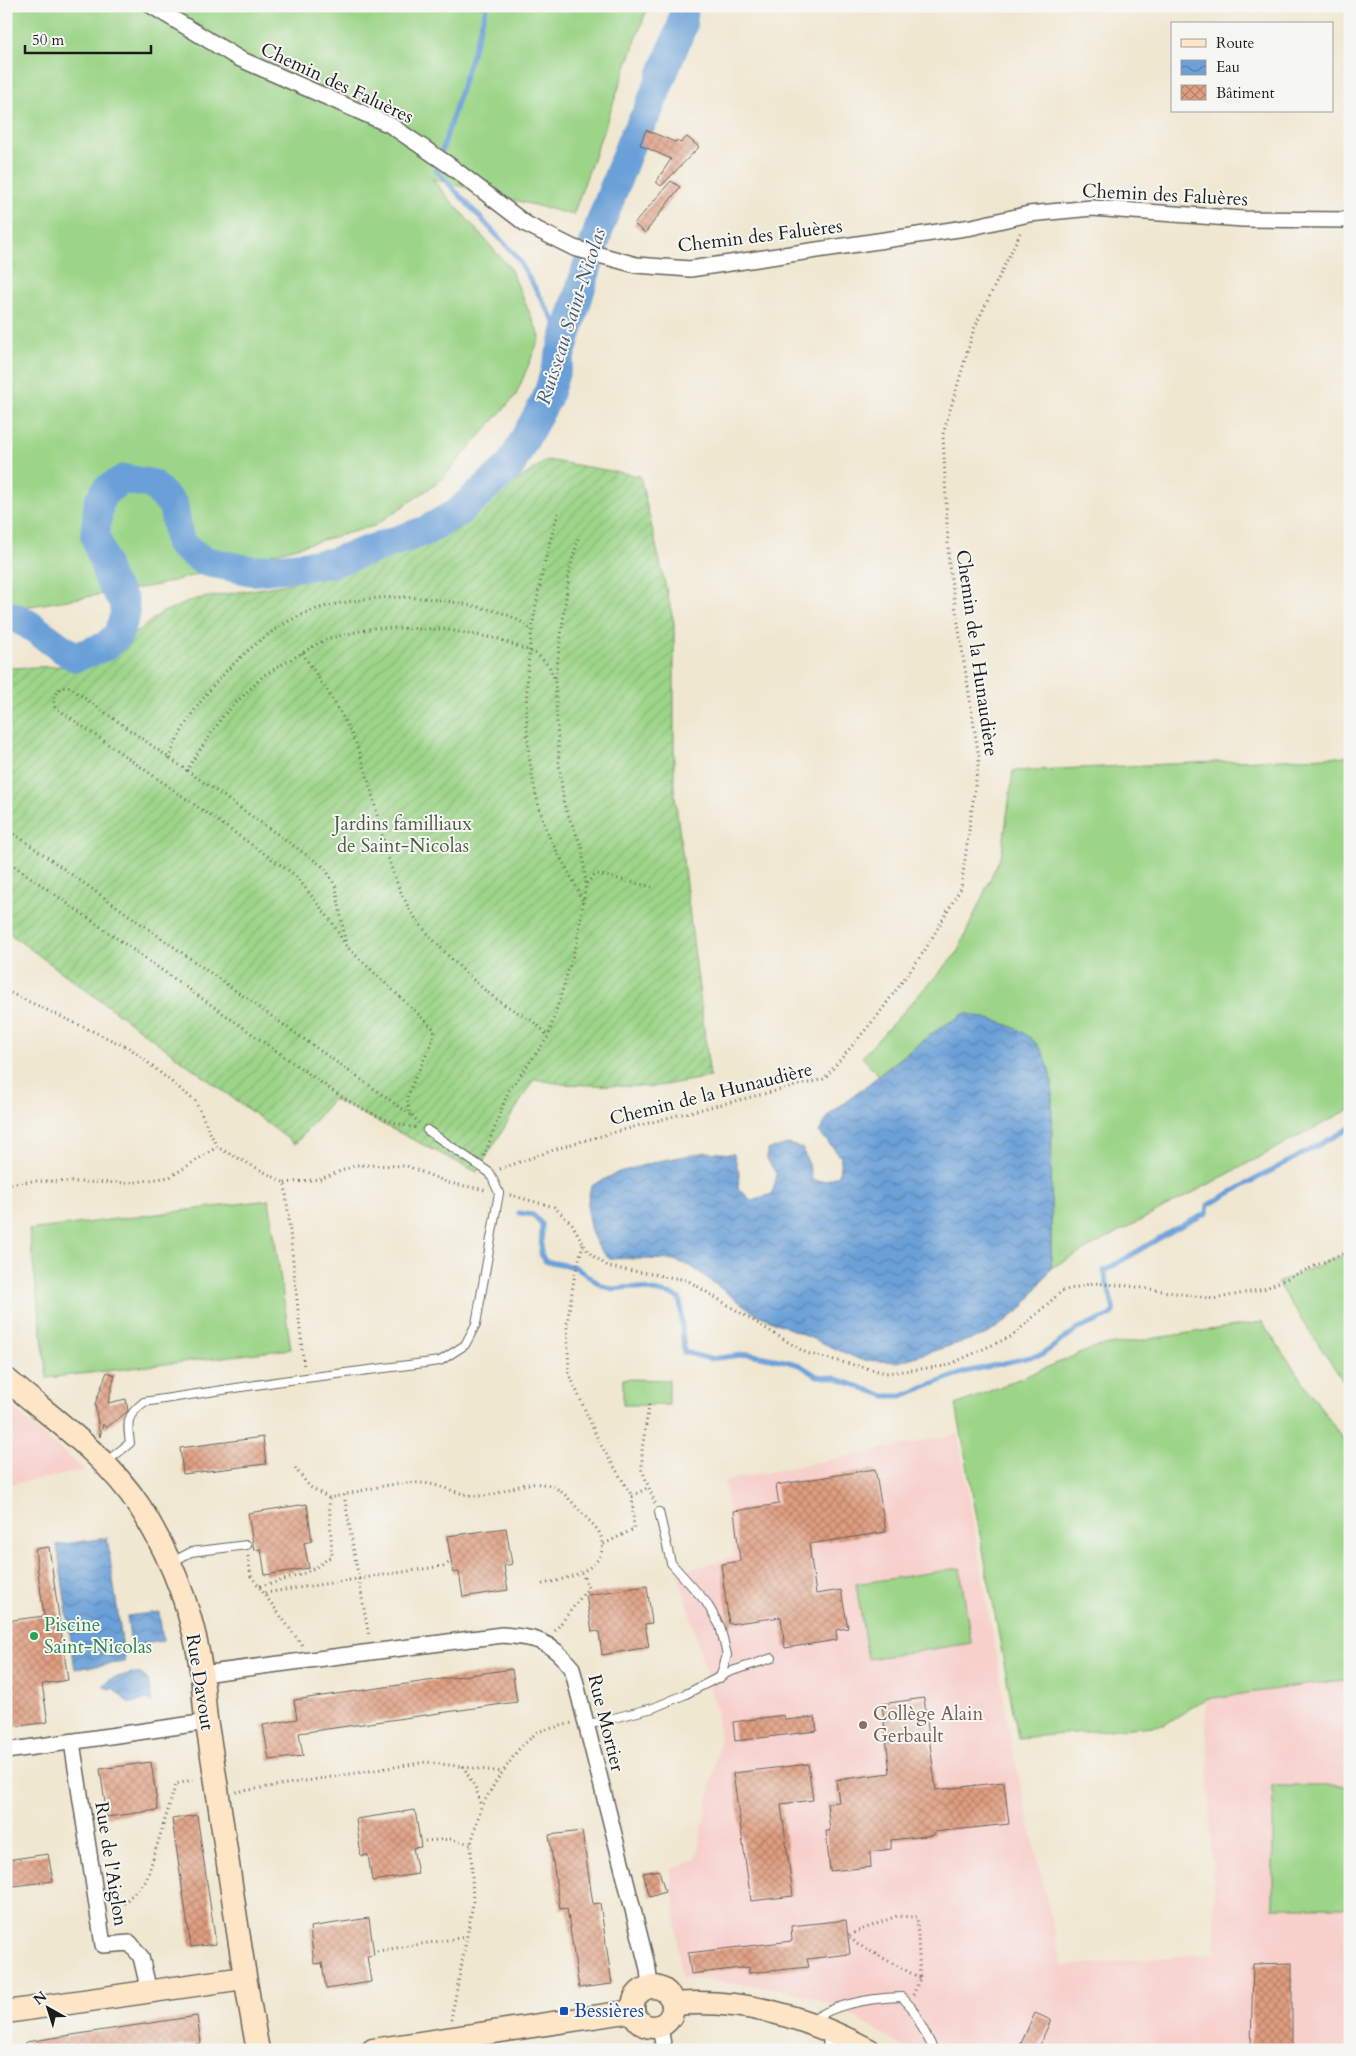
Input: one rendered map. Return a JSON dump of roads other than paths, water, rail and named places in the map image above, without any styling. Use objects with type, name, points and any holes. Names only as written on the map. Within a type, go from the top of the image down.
[{"type":"street","name":"Chemin des Faluères","points":[[152,6],[238,58],[390,125],[449,165],[526,224],[574,248],[636,265],[690,269],[972,227],[1029,214],[1092,208],[1243,219],[1350,220]]},
{"type":"street","name":"Rue Davout","points":[[6,1379],[104,1464],[139,1506],[172,1562],[183,1592],[202,1674],[206,1722],[217,1784],[244,1978],[258,2050]]},
{"type":"street","name":"Rue Mortier","points":[[202,1674],[502,1635],[534,1638],[559,1651],[572,1668],[648,1969],[650,1987]]},
{"type":"street","points":[[6,1751],[206,1722]]},
{"type":"street","name":"Rue de l'Aiglon","points":[[72,1742],[103,1945],[130,1944],[137,1949],[149,1991]]},
{"type":"street","points":[[6,2012],[244,1978]]},
{"type":"street","points":[[650,1987],[662,1989],[671,1998],[673,2004],[671,2018],[660,2027],[646,2027],[635,2018],[632,2005],[638,1993],[650,1987]]},
{"type":"street","points":[[673,2004],[697,2002],[772,2010],[809,2023],[831,2040],[869,2050]]},
{"type":"street","points":[[373,2050],[633,2011]]},
{"type":"street","points":[[660,2027],[664,2050]]},
{"type":"lane","points":[[104,1464],[130,1443],[128,1423],[132,1411],[144,1402],[305,1378],[440,1361],[465,1345],[476,1324],[499,1193],[490,1172],[427,1130]]},
{"type":"lane","points":[[659,1512],[671,1563],[706,1602],[720,1626],[727,1655],[720,1678]]},
{"type":"lane","points":[[172,1562],[191,1552],[247,1545]]},
{"type":"lane","points":[[586,1723],[653,1708],[720,1678],[772,1658]]},
{"type":"lane","points":[[809,2023],[828,2010],[879,1997],[902,1997],[909,2004],[934,2050]]},
{"type":"water","points":[[965,1013],[1010,1026],[1030,1037],[1044,1056],[1052,1082],[1051,1268],[1023,1308],[988,1334],[898,1362],[861,1360],[754,1313],[692,1267],[674,1260],[608,1258],[601,1250],[589,1224],[588,1205],[591,1186],[619,1172],[659,1161],[706,1152],[734,1154],[739,1173],[738,1188],[751,1200],[772,1194],[777,1175],[767,1159],[767,1150],[788,1144],[802,1148],[809,1165],[812,1180],[824,1181],[839,1175],[841,1157],[819,1132],[830,1114],[937,1030]]},
{"type":"water","points":[[107,1538],[125,1662],[75,1669],[57,1545]]},
{"type":"water","points":[[159,1612],[163,1641],[131,1646],[127,1616]]},
{"type":"water","points":[[132,1673],[141,1674],[148,1680],[152,1703],[145,1700],[131,1703],[126,1701],[113,1688],[108,1689],[103,1686],[110,1679]]},
{"type":"waterway","points":[[487,6],[436,170],[517,257],[555,322],[562,347]]},
{"type":"waterway","name":"Ruisseau Saint-Nicolas","points":[[6,615],[25,622],[76,657],[106,646],[118,635],[125,615],[124,602],[110,581],[95,535],[99,501],[106,490],[124,479],[152,484],[173,505],[180,544],[204,561],[253,571],[331,563],[425,531],[457,513],[510,466],[547,398],[600,225],[632,140],[647,113],[682,26],[684,6]]},
{"type":"waterway","points":[[519,1213],[533,1215],[542,1224],[541,1254],[545,1261],[575,1267],[601,1285],[612,1289],[633,1287],[673,1295],[680,1299],[684,1352],[710,1359],[749,1354],[785,1361],[800,1365],[817,1376],[835,1378],[885,1396],[902,1396],[965,1372],[1043,1354],[1076,1330],[1109,1316],[1114,1311],[1104,1271],[1175,1229],[1207,1213],[1208,1205],[1350,1128]]},
{"type":"place","name":"Piscine Saint-Nicolas","points":[[34,1636]]},
{"type":"place","name":"Collège Alain Gerbault","points":[[863,1725]]},
{"type":"place","name":"Bessières","points":[[564,2011]]},
{"type":"park label","name":"Jardins familliaux de Saint-Nicolas","points":[[403,835]]}]
